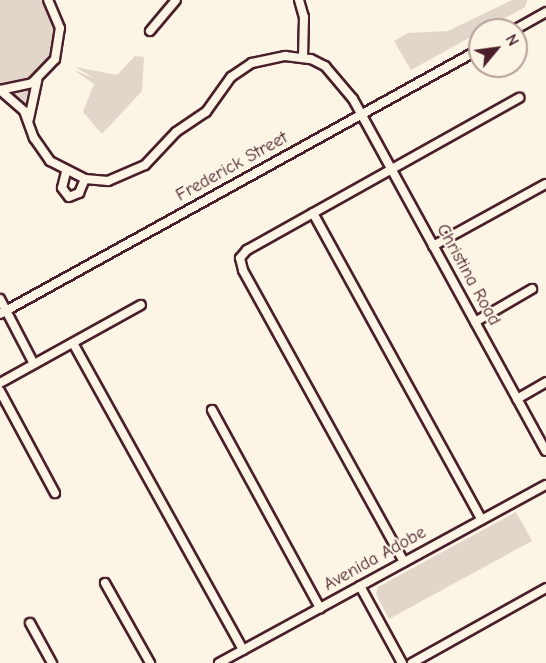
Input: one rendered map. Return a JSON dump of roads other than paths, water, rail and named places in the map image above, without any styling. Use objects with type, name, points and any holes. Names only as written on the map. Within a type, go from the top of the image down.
[{"type":"street","points":[[28,120],[37,80],[59,50],[60,28],[55,4],[48,0]]},
{"type":"street","points":[[150,31],[176,0]]},
{"type":"street","points":[[0,90],[18,104],[44,153],[66,172],[85,179],[116,179],[140,169],[176,132],[206,112],[231,77],[246,66],[267,57],[303,57],[304,17],[299,0]]},
{"type":"street","points":[[528,22],[546,12]]},
{"type":"street","name":"Frederick Street","points":[[2,313],[468,56]]},
{"type":"street","name":"Christina Road","points":[[303,57],[336,75],[361,115],[546,451]]},
{"type":"street","points":[[0,90],[37,80]]},
{"type":"street","points":[[404,562],[243,270],[240,258],[247,250],[519,99]]},
{"type":"street","points":[[66,172],[62,188],[69,197],[79,193],[85,179]]},
{"type":"street","points":[[433,246],[546,184]]},
{"type":"street","points":[[313,213],[482,520]]},
{"type":"street","points":[[475,322],[532,289]]},
{"type":"street","points":[[0,299],[2,313],[34,364]]},
{"type":"street","points":[[0,383],[141,305]]},
{"type":"street","points":[[73,343],[243,650]]},
{"type":"street","points":[[517,399],[546,382]]},
{"type":"street","points":[[0,391],[56,493]]},
{"type":"street","points":[[212,410],[320,608]]},
{"type":"street","name":"Avenida Adobe","points":[[219,663],[546,485]]},
{"type":"street","points":[[105,583],[150,663]]},
{"type":"street","points":[[360,586],[402,663]]},
{"type":"street","points":[[411,663],[546,588]]},
{"type":"street","points":[[30,623],[52,663]]}]
